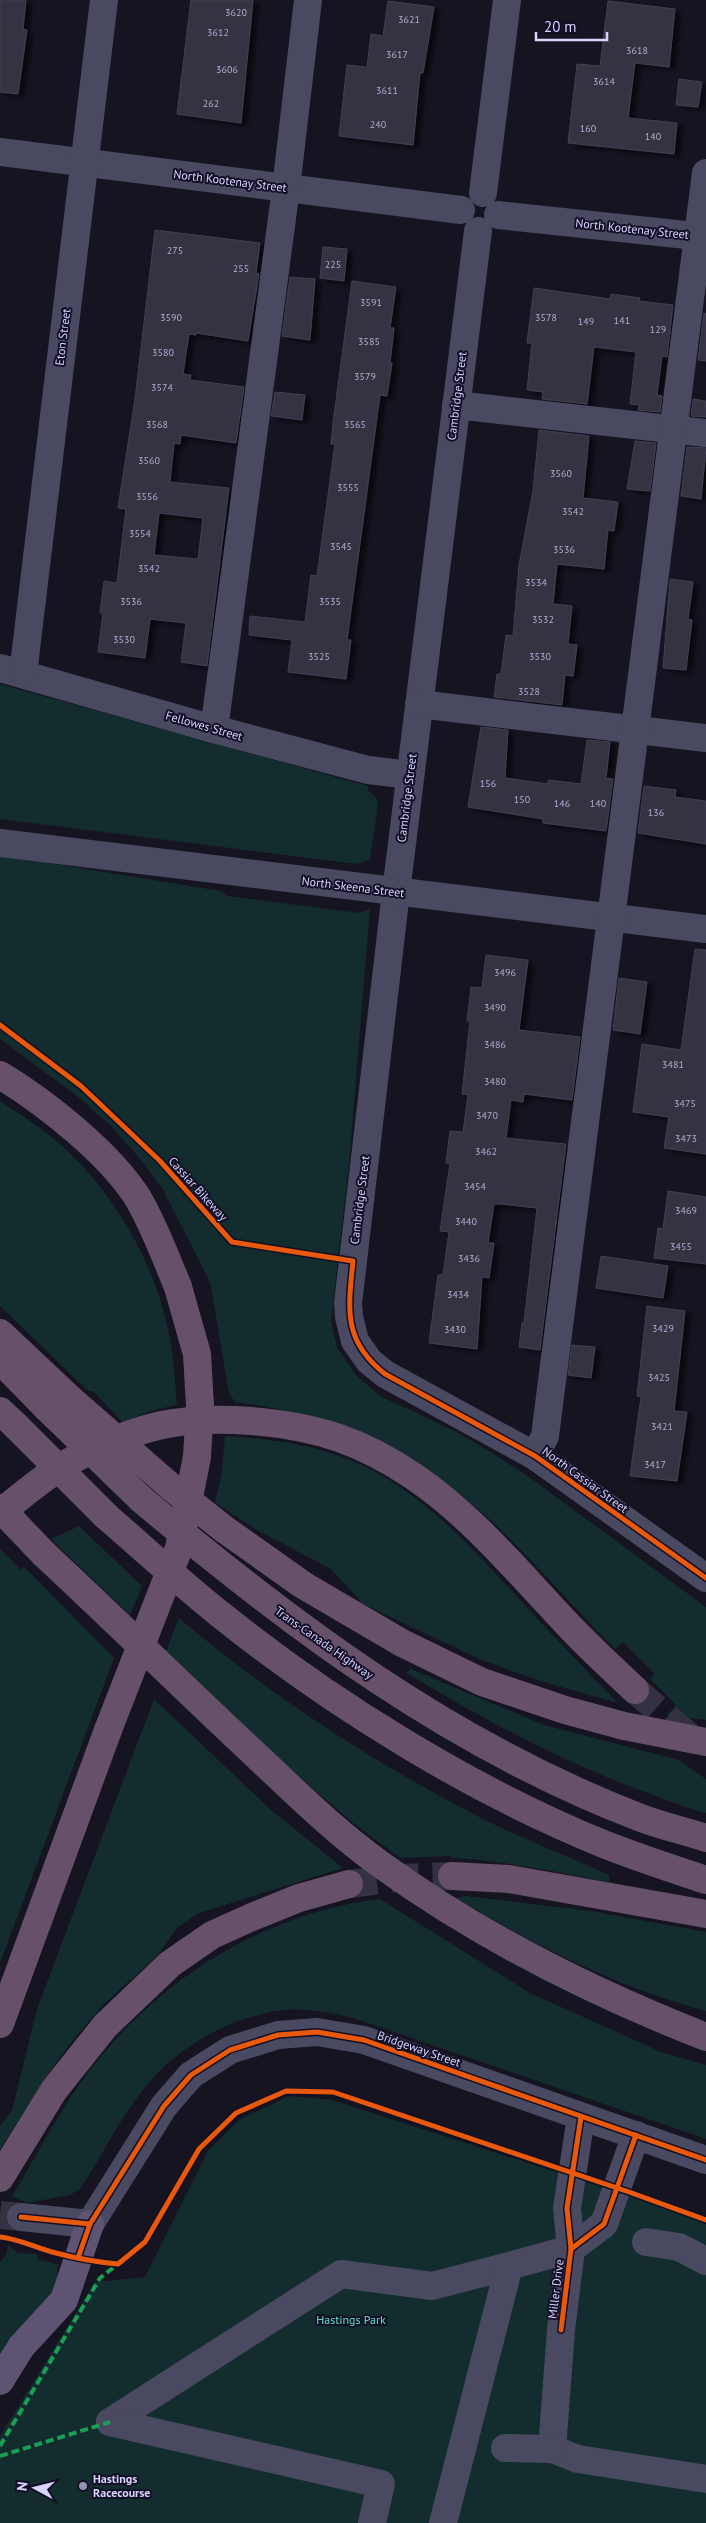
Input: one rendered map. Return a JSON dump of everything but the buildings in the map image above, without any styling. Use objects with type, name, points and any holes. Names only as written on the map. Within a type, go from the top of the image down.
[{"type":"highway","points":[[0,1075],[53,1112],[81,1135],[111,1165],[138,1198],[156,1233],[178,1287],[197,1354],[200,1406],[197,1457],[178,1548],[108,1730],[0,2024]]},
{"type":"highway","points":[[0,1333],[58,1403],[170,1486],[224,1529],[303,1585],[402,1643],[482,1682],[565,1710],[624,1726],[706,1742]]},
{"type":"highway","name":"Trans-Canada Highway","points":[[0,1360],[58,1403],[141,1499],[234,1577],[386,1686],[483,1744],[546,1776],[642,1818],[706,1838]]},
{"type":"highway","points":[[7,1417],[106,1516],[221,1615],[324,1691],[408,1744],[516,1804],[606,1844],[706,1880]]},
{"type":"highway","points":[[0,1513],[36,1484],[83,1454],[135,1433],[164,1425],[211,1420],[247,1422],[290,1426],[339,1438],[378,1456],[414,1476],[454,1509],[574,1632],[635,1690]]},
{"type":"highway","points":[[0,1508],[44,1554],[181,1686],[326,1821],[380,1864],[509,1947],[634,2009],[706,2037]]},
{"type":"highway","points":[[452,1876],[518,1880],[706,1914]]},
{"type":"highway","points":[[0,2178],[54,2090],[105,2026],[170,1964],[212,1935],[252,1917],[299,1898],[348,1884]]},
{"type":"main road","points":[[0,2381],[21,2347],[64,2300],[90,2224]]},
{"type":"street","name":"Eton Street","points":[[12,671],[84,163],[104,0]]},
{"type":"street","points":[[210,728],[216,714],[286,188],[308,0]]},
{"type":"street","name":"Cambridge Street","points":[[369,1361],[355,1340],[348,1303],[456,405],[486,213],[507,0]]},
{"type":"street","name":"North Kootenay Street","points":[[0,152],[461,210],[468,197],[486,213],[702,237]]},
{"type":"street","points":[[535,1456],[545,1436],[673,430],[702,237],[706,173]]},
{"type":"street","points":[[456,405],[706,433]]},
{"type":"street","name":"Fellowes Street","points":[[12,671],[210,728],[368,770],[410,775]]},
{"type":"street","points":[[419,704],[706,738]]},
{"type":"street","name":"North Skeena Street","points":[[0,843],[706,930]]},
{"type":"street","name":"North Cassiar Street","points":[[369,1361],[385,1374],[535,1456],[706,1578]]},
{"type":"street","name":"Bridgeway Street","points":[[90,2224],[164,2106],[191,2075],[230,2050],[278,2036],[317,2032],[364,2040],[706,2160]]},
{"type":"street","name":"Miller Drive","points":[[552,2449],[561,2330],[571,2249],[567,2208],[581,2117]]},
{"type":"street","name":"Miller Drive","points":[[571,2249],[604,2224],[636,2135]]},
{"type":"street","points":[[21,2216],[90,2224]]},
{"type":"street","points":[[646,2242],[679,2247],[706,2261]]},
{"type":"street","points":[[372,2523],[381,2484],[110,2422],[341,2274],[432,2286],[571,2249]]},
{"type":"street","points":[[443,2523],[509,2266]]},
{"type":"street","points":[[506,2448],[552,2449],[578,2459],[706,2479]]},
{"type":"green space","points":[[0,684],[368,786],[368,790],[376,798],[378,804],[370,860],[356,864],[0,819]]},
{"type":"green space","points":[[0,855],[221,891],[227,896],[360,913],[370,909],[349,1164],[331,1321],[337,1347],[356,1375],[380,1396],[455,1431],[525,1474],[706,1607],[706,1720],[667,1715],[676,1705],[650,1679],[655,1674],[623,1642],[615,1649],[509,1538],[472,1504],[445,1483],[390,1449],[361,1435],[300,1414],[235,1402],[229,1393],[210,1282],[162,1188],[141,1160],[110,1125],[77,1096],[0,1039]]},
{"type":"green space","points":[[0,1101],[47,1133],[80,1163],[98,1184],[129,1229],[153,1278],[162,1304],[172,1348],[177,1405],[150,1411],[123,1423],[93,1391],[88,1391],[0,1306]]},
{"type":"green space","points":[[225,1436],[285,1442],[325,1451],[363,1465],[401,1488],[438,1517],[473,1549],[618,1703],[540,1681],[479,1659],[363,1604],[331,1569],[257,1530],[215,1503],[222,1471]]},
{"type":"green space","points":[[79,1526],[142,1586],[130,1615],[51,1539]]},
{"type":"green space","points":[[0,1549],[21,1570],[24,1567],[114,1658],[0,1963]]},
{"type":"green space","points":[[179,1618],[214,1647],[288,1702],[404,1776],[485,1820],[609,1875],[609,1882],[531,1867],[453,1858],[450,1856],[400,1858],[353,1823],[278,1758],[166,1651]]},
{"type":"green space","points":[[411,1669],[544,1725],[679,1760],[706,1779],[706,1813],[614,1780],[553,1753],[493,1723],[406,1673]]},
{"type":"green space","points":[[154,1699],[270,1809],[343,1868],[199,1913],[177,1928],[159,1954],[102,2006],[69,2045],[42,2083],[0,2150],[0,2126],[12,2110],[37,2009]]},
{"type":"green space","points":[[466,1896],[591,1911],[706,1932],[706,2011],[641,1990],[577,1964],[456,1898]]},
{"type":"green space","points":[[380,1899],[530,1993],[661,2052],[706,2065],[706,2139],[356,2019],[320,2012],[284,2010],[242,2020],[222,2028],[203,2038],[168,2063],[152,2078],[131,2106],[80,2189],[70,2195],[27,2203],[12,2196],[79,2085],[107,2049],[138,2016],[173,1986],[210,1960],[250,1938],[292,1920],[335,1907]]},
{"type":"green space","name":"Hastings Park","points":[[289,2096],[332,2100],[628,2195],[706,2224],[706,2523],[0,2523],[0,2436],[95,2282],[145,2277],[208,2151],[239,2120]]},
{"type":"green space","points":[[8,2245],[18,2253],[36,2254],[39,2260],[58,2264],[56,2290],[0,2355],[0,2262],[6,2255]]},
{"type":"tunnel","points":[[635,1690],[699,1745]]},
{"type":"tunnel","points":[[349,1884],[398,1878],[452,1876]]},
{"type":"tunnel","points":[[0,2215],[21,2217]]},
{"type":"marked path","points":[[0,2446],[100,2278],[118,2264]]},
{"type":"marked path","points":[[0,2456],[110,2422]]},
{"type":"cycle path","name":"Cassiar Bikeway","points":[[0,1025],[81,1086],[160,1161],[232,1242],[353,1261],[350,1295],[351,1324],[355,1337],[362,1349],[371,1362],[385,1374],[535,1456],[706,1578]]},
{"type":"cycle path","points":[[78,2258],[90,2224],[164,2106],[191,2075],[230,2050],[278,2035],[317,2032],[364,2040],[706,2160]]},
{"type":"cycle path","points":[[0,2237],[14,2239],[68,2256],[118,2264],[145,2242],[199,2149],[236,2113],[286,2091],[333,2092],[706,2220]]},
{"type":"cycle path","points":[[561,2330],[571,2249],[567,2208],[581,2117]]},
{"type":"cycle path","points":[[571,2249],[604,2224],[636,2135]]},
{"type":"cycle path","points":[[21,2217],[90,2224]]},
{"type":"place","name":"Hastings Racecourse","points":[[83,2486]]}]
